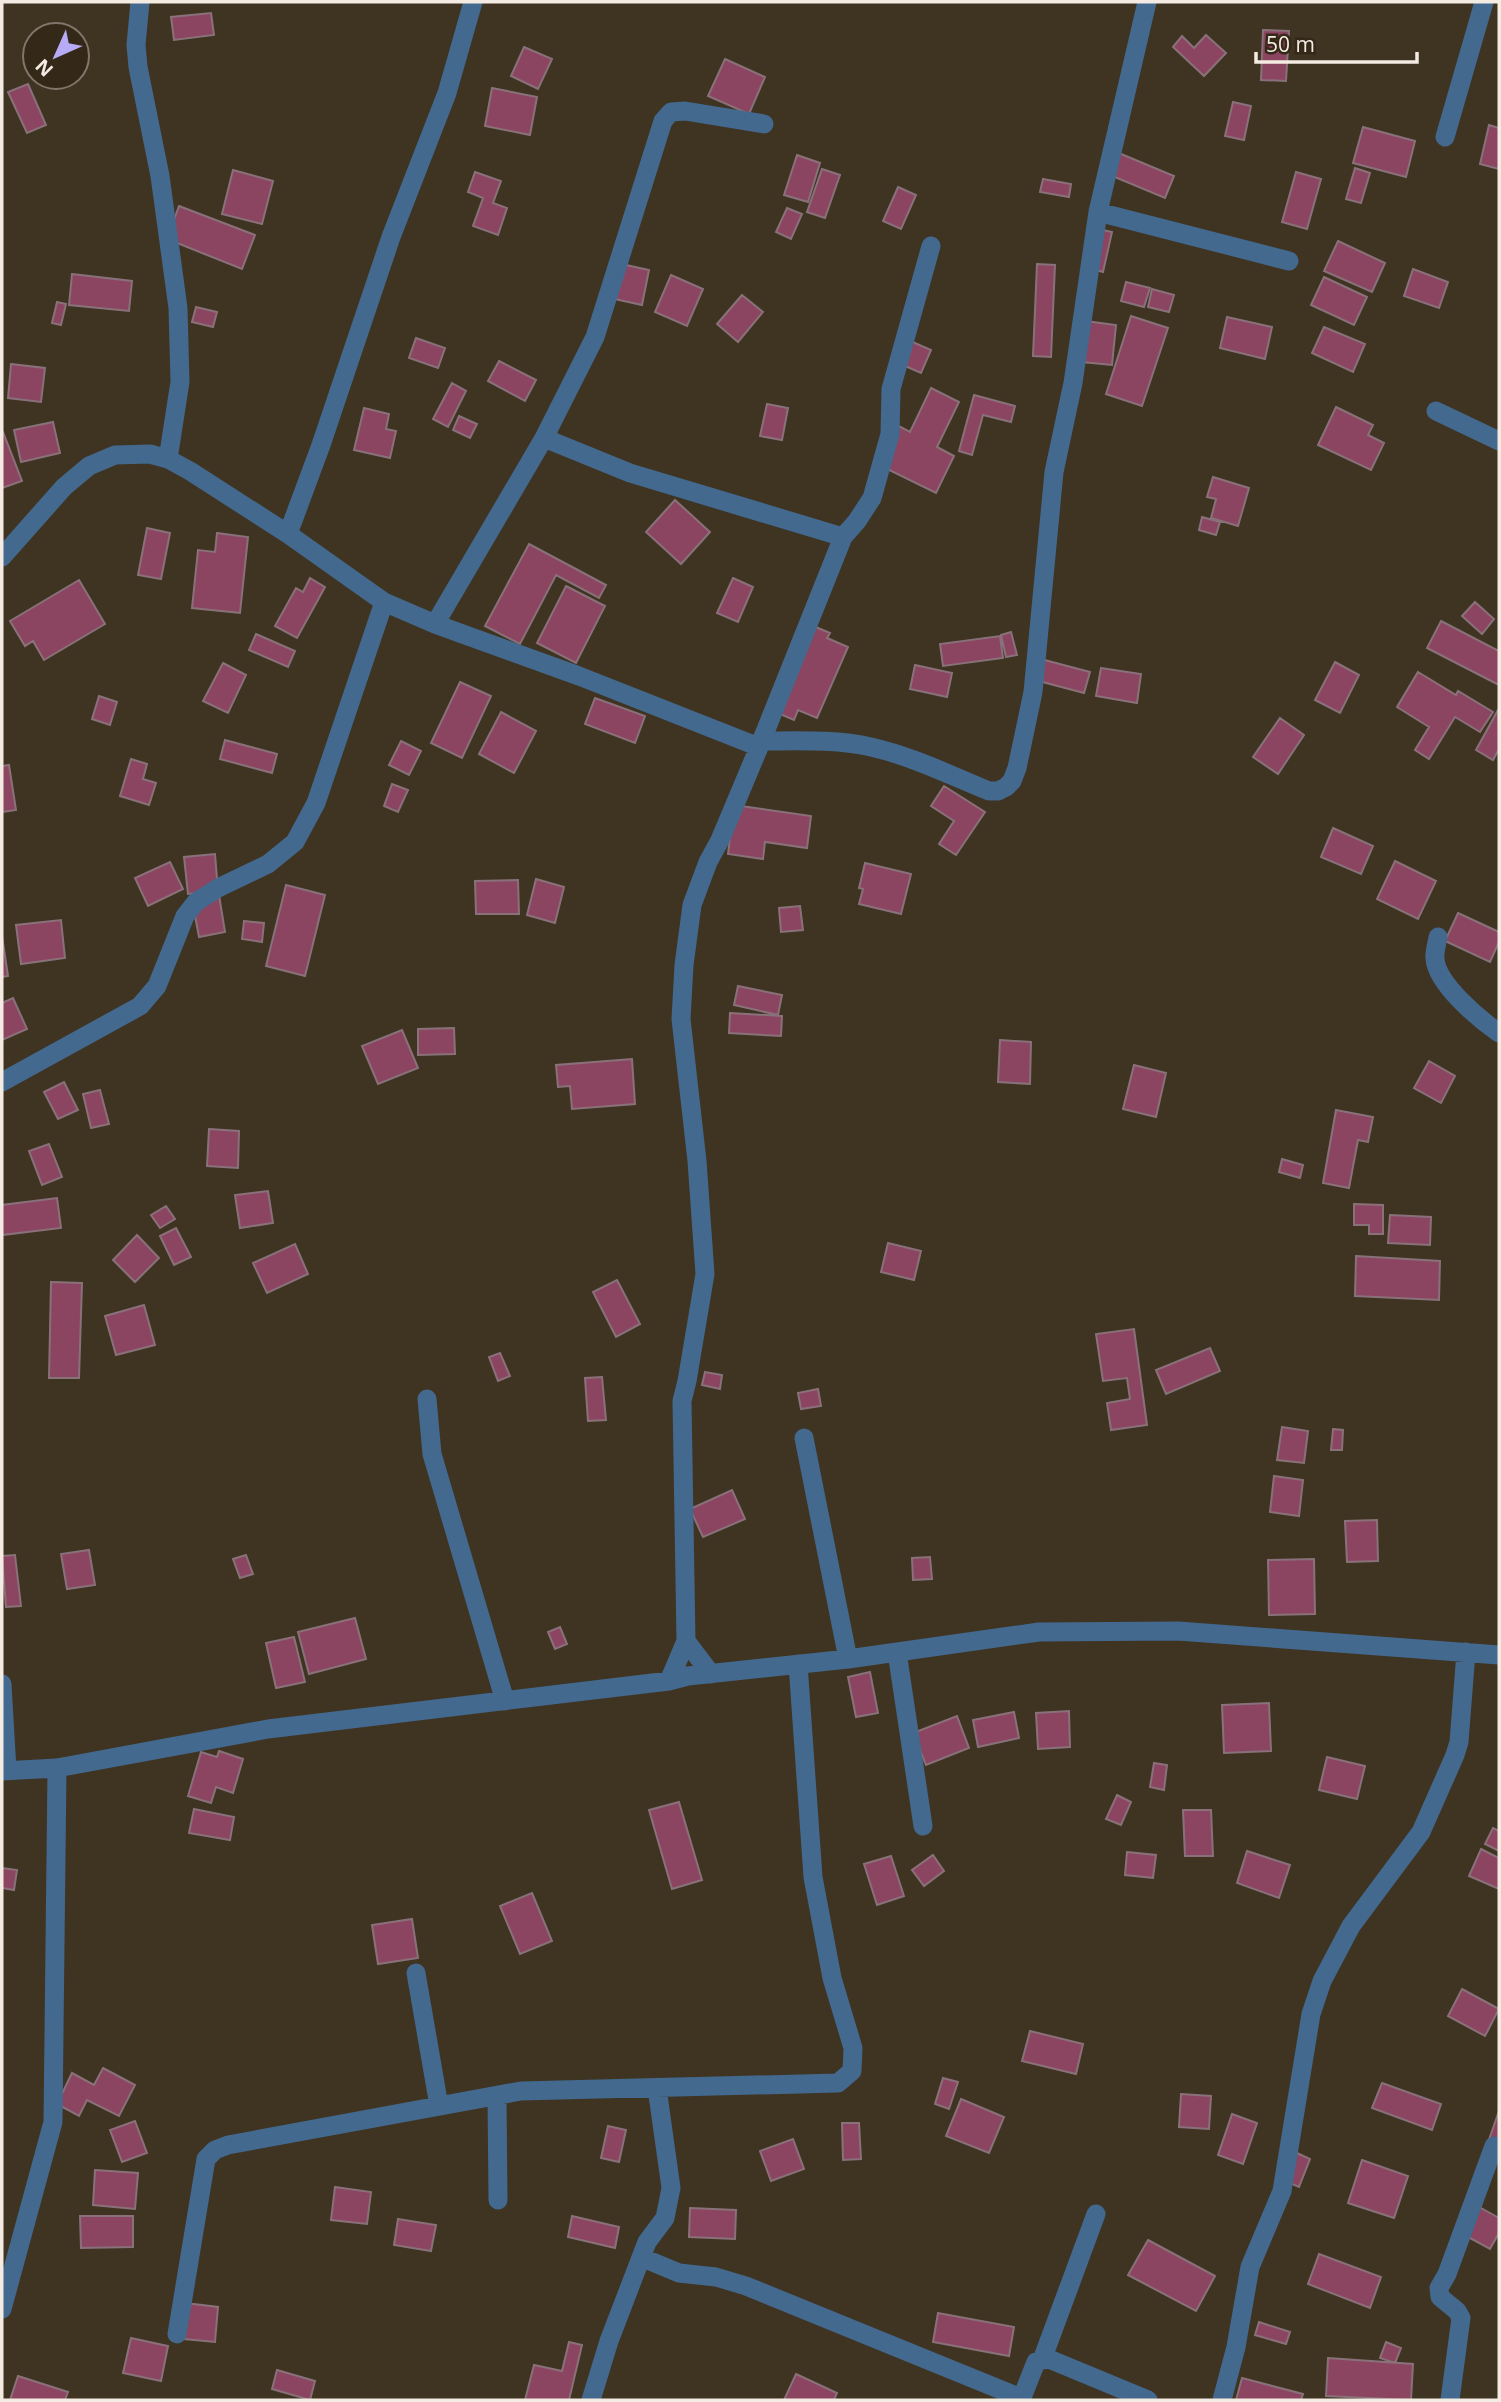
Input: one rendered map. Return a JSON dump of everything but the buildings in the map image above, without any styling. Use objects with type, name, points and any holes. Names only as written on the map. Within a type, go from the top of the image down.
[{"type":"street","points":[[140,2],[136,45],[138,67],[160,176],[178,308],[180,382],[167,459]]},
{"type":"street","points":[[288,534],[391,237],[447,93],[473,2]]},
{"type":"street","points":[[2,557],[64,487],[89,466],[115,455],[150,454],[190,471],[288,534],[384,602],[435,624],[760,744],[829,741],[871,747],[914,760],[989,791],[998,791],[1012,781],[1017,768],[1034,692],[1054,472],[1073,383],[1098,212],[1147,2]]},
{"type":"street","points":[[1445,137],[1485,2]]},
{"type":"street","points":[[435,624],[544,438],[595,337],[663,121],[671,112],[685,111],[764,124]]},
{"type":"street","points":[[1098,212],[1289,261]]},
{"type":"street","points":[[669,1681],[686,1641],[682,1401],[705,1274],[697,1161],[681,1030],[681,989],[692,905],[843,537],[872,498],[890,434],[891,389],[931,246]]},
{"type":"street","points":[[1436,411],[1499,441]]},
{"type":"street","points":[[544,438],[630,473],[843,537]]},
{"type":"street","points":[[2,1082],[140,1006],[157,986],[185,916],[195,902],[268,864],[295,842],[316,803],[384,602]]},
{"type":"street","points":[[1438,937],[1434,957],[1439,974],[1455,994],[1499,1034]]},
{"type":"street","points":[[427,1399],[432,1454],[505,1701]]},
{"type":"street","points":[[804,1438],[848,1659]]},
{"type":"street","points":[[2,1684],[4,1771],[57,1768],[268,1729],[848,1659],[1039,1632],[1178,1631],[1499,1655]]},
{"type":"street","points":[[686,1641],[711,1674]]},
{"type":"street","points":[[898,1652],[923,1826]]},
{"type":"street","points":[[1222,2400],[1236,2347],[1250,2267],[1282,2191],[1311,2014],[1322,1981],[1341,1943],[1403,1853],[1421,1832],[1455,1755],[1459,1742],[1466,1652]]},
{"type":"street","points":[[177,2334],[206,2160],[215,2150],[228,2145],[521,2091],[838,2083],[852,2071],[853,2048],[832,1978],[813,1877],[798,1664]]},
{"type":"street","points":[[2,2309],[53,2122],[57,1768]]},
{"type":"street","points":[[416,1973],[439,2106]]},
{"type":"street","points":[[591,2400],[609,2342],[647,2242],[665,2218],[671,2188],[657,2088]]},
{"type":"street","points":[[497,2096],[498,2200]]},
{"type":"street","points":[[1450,2400],[1461,2318],[1457,2311],[1440,2297],[1439,2288],[1447,2274],[1494,2146]]},
{"type":"street","points":[[1042,2360],[1096,2214]]},
{"type":"street","points":[[643,2258],[680,2273],[716,2277],[746,2286],[1021,2399],[1036,2362],[1049,2359],[1148,2400]]}]
